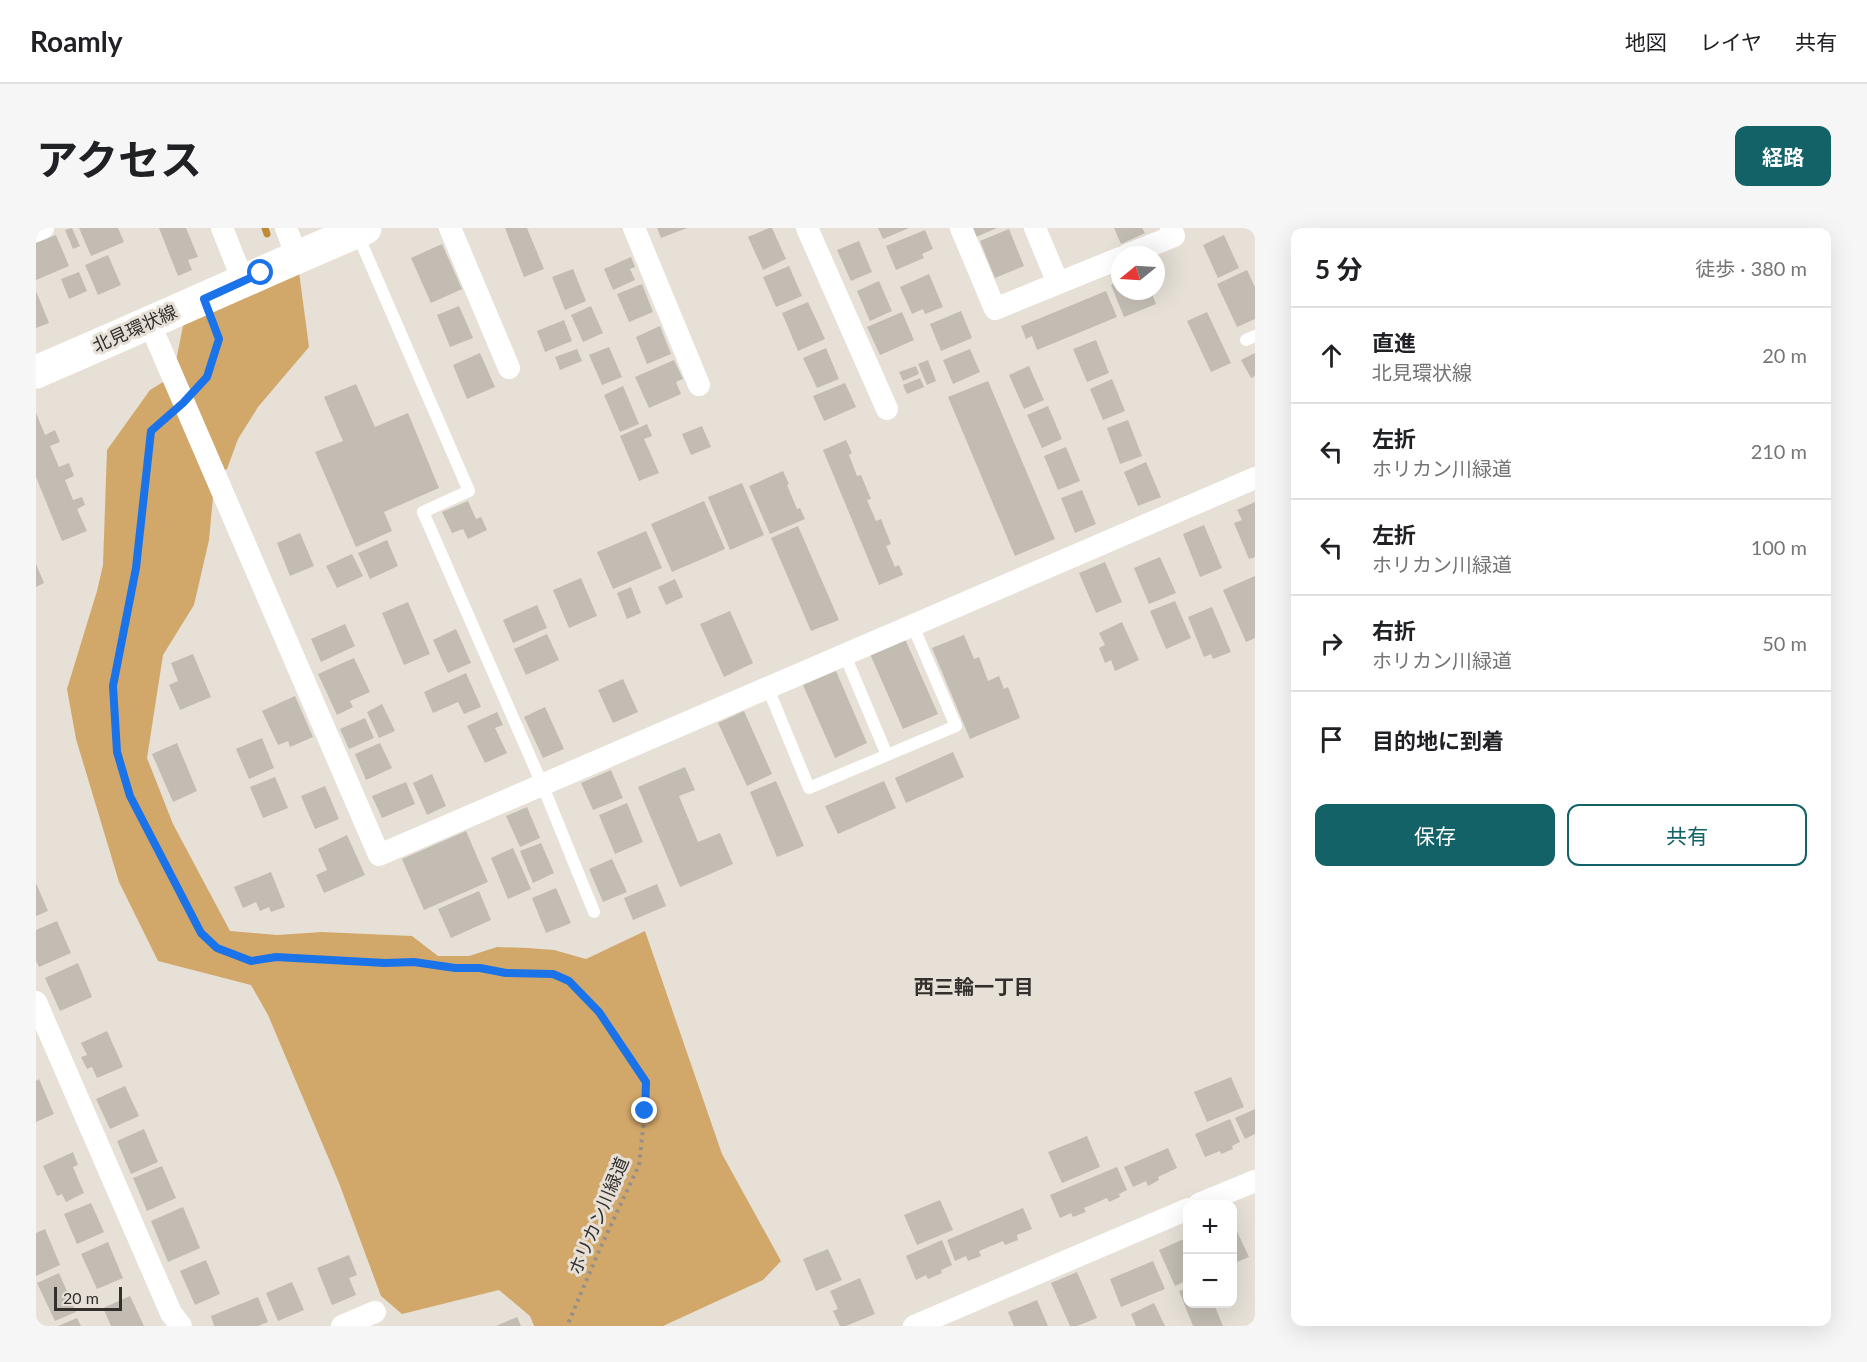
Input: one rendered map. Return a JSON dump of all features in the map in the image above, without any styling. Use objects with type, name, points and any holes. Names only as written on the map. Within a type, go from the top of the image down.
[{"type":"main road","name":"北見環状線","points":[[36,372],[150,324],[243,281],[292,243],[361,230]]},
{"type":"street","points":[[36,231],[43,228]]},
{"type":"street","points":[[222,228],[243,281]]},
{"type":"street","points":[[450,228],[510,368]]},
{"type":"street","points":[[634,228],[699,385]]},
{"type":"street","points":[[807,228],[887,409]]},
{"type":"street","points":[[961,228],[995,309],[1111,262]]},
{"type":"street","points":[[1035,228],[1058,283]]},
{"type":"street","points":[[1149,246],[1174,236],[1171,228]]},
{"type":"street","points":[[150,324],[379,855],[1255,478]]},
{"type":"street","points":[[36,1002],[171,1313],[181,1326]]},
{"type":"street","points":[[1212,1200],[1253,1188]]},
{"type":"street","points":[[914,1326],[1183,1211]]},
{"type":"street","points":[[342,1326],[375,1312]]},
{"type":"lane","points":[[361,230],[469,491],[423,512],[542,784],[594,912]]},
{"type":"lane","points":[[768,686],[809,788],[956,726],[912,624]]},
{"type":"lane","points":[[844,653],[887,755]]},
{"type":"path","points":[[191,394],[207,377],[219,339],[204,299]]},
{"type":"path","name":"ホリカン川緑道","points":[[175,410],[151,431],[136,568],[113,686],[117,752],[130,796],[201,933],[217,948],[251,961],[276,957],[385,963],[414,962],[455,968],[480,968],[506,973],[553,974],[569,981],[599,1012],[646,1082],[645,1111],[639,1165],[567,1326]]},
{"type":"shaded area","points":[[297,257],[309,347],[258,407],[238,439],[227,469],[215,475],[209,540],[194,605],[163,655],[147,758],[173,824],[230,931],[277,935],[322,932],[412,936],[438,956],[469,956],[497,947],[554,950],[586,959],[645,931],[722,1154],[781,1261],[763,1280],[663,1326],[534,1326],[530,1316],[499,1290],[402,1314],[381,1296],[339,1183],[268,1015],[251,985],[158,961],[119,882],[76,739],[67,689],[103,565],[107,450],[150,390],[173,376],[187,306]]},
{"type":"building","points":[[72,228],[80,246],[73,249],[65,230]]},
{"type":"building","points":[[79,228],[118,228],[124,242],[91,256]]},
{"type":"building","points":[[159,228],[186,228],[198,257],[188,260],[192,270],[178,276]]},
{"type":"building","points":[[505,228],[527,228],[544,269],[524,277]]},
{"type":"building","points":[[657,228],[687,228],[661,238]]},
{"type":"building","points":[[772,228],[786,259],[763,270],[748,237]]},
{"type":"building","points":[[878,228],[909,228],[883,239]]},
{"type":"building","points":[[973,228],[997,228],[976,237]]},
{"type":"building","points":[[1114,228],[1142,228],[1145,233],[1121,244]]},
{"type":"building","points":[[1009,229],[1024,266],[995,278],[980,241]]},
{"type":"building","points":[[925,230],[933,249],[922,254],[924,258],[896,270],[886,246]]},
{"type":"building","points":[[56,235],[69,266],[36,280],[36,243]]},
{"type":"building","points":[[1224,235],[1239,268],[1218,278],[1203,245]]},
{"type":"building","points":[[859,241],[872,272],[851,281],[837,250]]},
{"type":"building","points":[[442,244],[462,289],[431,303],[411,258]]},
{"type":"building","points":[[108,255],[121,285],[98,295],[85,265]]},
{"type":"building","points":[[631,257],[635,267],[630,269],[635,280],[613,290],[604,269]]},
{"type":"building","points":[[789,266],[802,296],[776,307],[763,277]]},
{"type":"building","points":[[573,269],[586,301],[565,310],[552,277]]},
{"type":"building","points":[[1247,270],[1255,287],[1255,319],[1237,327],[1217,284]]},
{"type":"building","points":[[79,272],[87,291],[69,299],[61,279]]},
{"type":"building","points":[[929,274],[943,307],[925,314],[923,309],[912,314],[900,287]]},
{"type":"building","points":[[879,281],[892,311],[870,321],[857,291]]},
{"type":"building","points":[[642,284],[653,312],[629,322],[617,294]]},
{"type":"building","points":[[36,291],[49,323],[36,328]]},
{"type":"building","points":[[1106,291],[1117,317],[1037,350],[1032,336],[1026,339],[1021,326]]},
{"type":"building","points":[[1117,300],[1154,300],[1156,304],[1124,317]]},
{"type":"building","points":[[808,302],[825,339],[798,351],[782,313]]},
{"type":"building","points":[[459,306],[473,338],[450,347],[437,315]]},
{"type":"building","points":[[591,306],[603,333],[583,342],[571,315]]},
{"type":"building","points":[[961,311],[972,338],[941,351],[930,324]]},
{"type":"building","points":[[902,312],[914,340],[880,355],[867,327]]},
{"type":"building","points":[[1207,312],[1231,363],[1211,372],[1187,321]]},
{"type":"building","points":[[564,320],[572,341],[545,352],[537,331]]},
{"type":"building","points":[[660,326],[671,354],[647,364],[636,337]]},
{"type":"building","points":[[1096,340],[1109,373],[1087,382],[1073,349]]},
{"type":"building","points":[[609,347],[622,377],[602,385],[589,355]]},
{"type":"building","points":[[826,348],[839,379],[817,388],[803,358]]},
{"type":"building","points":[[577,349],[582,361],[560,370],[555,357]]},
{"type":"building","points":[[970,349],[980,372],[953,384],[943,360]]},
{"type":"building","points":[[480,353],[495,387],[467,399],[453,365]]},
{"type":"building","points":[[1255,353],[1255,376],[1251,378],[1241,360]]},
{"type":"building","points":[[674,360],[683,379],[676,382],[681,394],[649,408],[635,377]]},
{"type":"building","points":[[928,360],[936,381],[927,385],[918,364]]},
{"type":"building","points":[[916,366],[919,374],[903,381],[899,372]]},
{"type":"building","points":[[1029,366],[1044,400],[1024,409],[1009,375]]},
{"type":"building","points":[[920,378],[924,387],[907,394],[903,385]]},
{"type":"building","points":[[1112,379],[1125,411],[1103,420],[1090,389]]},
{"type":"building","points":[[988,381],[1055,539],[1015,556],[948,397]]},
{"type":"building","points":[[845,383],[856,407],[824,421],[813,396]]},
{"type":"building","points":[[356,384],[375,427],[408,413],[439,488],[384,512],[392,531],[356,547],[315,452],[343,441],[324,397]]},
{"type":"building","points":[[623,386],[639,424],[620,432],[604,395]]},
{"type":"building","points":[[1048,406],[1062,439],[1042,448],[1027,415]]},
{"type":"building","points":[[36,413],[45,435],[55,430],[60,442],[50,446],[59,467],[69,463],[74,476],[65,480],[73,500],[82,497],[85,505],[77,509],[87,531],[62,541],[36,477]]},
{"type":"building","points":[[1128,420],[1142,456],[1120,464],[1107,428]]},
{"type":"building","points":[[647,424],[652,436],[644,439],[659,473],[639,481],[620,436]]},
{"type":"building","points":[[702,426],[711,447],[691,455],[682,434]]},
{"type":"building","points":[[846,440],[852,453],[849,455],[857,476],[861,475],[871,499],[867,500],[876,521],[881,519],[891,544],[886,546],[895,567],[899,565],[903,575],[879,585],[823,450]]},
{"type":"building","points":[[1066,447],[1080,481],[1058,490],[1044,456]]},
{"type":"building","points":[[1146,462],[1161,497],[1138,506],[1124,472]]},
{"type":"building","points":[[783,471],[797,509],[800,508],[805,519],[770,534],[749,486]]},
{"type":"building","points":[[742,483],[764,535],[730,550],[708,497]]},
{"type":"building","points":[[1082,490],[1096,524],[1075,533],[1061,498]]},
{"type":"building","points":[[468,501],[476,519],[481,517],[487,530],[468,539],[463,529],[452,533],[442,512]]},
{"type":"building","points":[[704,501],[725,549],[672,572],[651,524]]},
{"type":"building","points":[[1255,502],[1255,557],[1249,559],[1234,523],[1242,520],[1237,510]]},
{"type":"building","points":[[1204,525],[1222,568],[1200,577],[1183,534]]},
{"type":"building","points":[[798,526],[839,620],[811,631],[771,538]]},
{"type":"building","points":[[646,531],[662,568],[613,589],[597,552]]},
{"type":"building","points":[[300,533],[314,566],[290,576],[277,543]]},
{"type":"building","points":[[387,540],[398,566],[370,579],[358,553]]},
{"type":"building","points":[[352,554],[363,576],[337,588],[326,566]]},
{"type":"building","points":[[1160,557],[1176,593],[1149,604],[1134,568]]},
{"type":"building","points":[[1105,562],[1122,602],[1096,613],[1079,573]]},
{"type":"building","points":[[36,564],[44,583],[36,587]]},
{"type":"building","points":[[1255,576],[1255,638],[1246,642],[1223,590]]},
{"type":"building","points":[[581,578],[597,616],[569,628],[553,590]]},
{"type":"building","points":[[675,579],[683,597],[666,605],[658,587]]},
{"type":"building","points":[[631,587],[641,613],[627,619],[617,593]]},
{"type":"building","points":[[1175,601],[1191,638],[1166,649],[1150,611]]},
{"type":"building","points":[[408,602],[430,654],[404,665],[382,613]]},
{"type":"building","points":[[537,605],[547,628],[513,643],[503,620]]},
{"type":"building","points":[[1212,607],[1231,652],[1213,659],[1211,654],[1204,657],[1188,617]]},
{"type":"building","points":[[730,611],[753,663],[724,677],[700,624]]},
{"type":"building","points":[[1122,622],[1139,660],[1115,671],[1111,660],[1105,663],[1099,648],[1105,645],[1099,633]]},
{"type":"building","points":[[345,624],[355,646],[321,662],[311,639]]},
{"type":"building","points":[[456,629],[471,663],[448,673],[433,640]]},
{"type":"building","points":[[547,634],[559,660],[526,675],[514,649]]},
{"type":"building","points":[[964,635],[974,659],[979,657],[988,681],[999,676],[1004,689],[1008,687],[1020,718],[970,739],[932,648]]},
{"type":"building","points":[[905,639],[938,714],[903,729],[870,654]]},
{"type":"building","points":[[193,654],[211,697],[180,710],[169,685],[178,681],[171,663]]},
{"type":"building","points":[[354,658],[370,692],[350,701],[353,707],[337,715],[318,674]]},
{"type":"building","points":[[836,671],[867,743],[835,758],[803,685]]},
{"type":"building","points":[[466,673],[481,707],[464,714],[458,702],[433,713],[424,692]]},
{"type":"building","points":[[623,679],[638,712],[613,723],[598,690]]},
{"type":"building","points":[[295,696],[313,737],[290,747],[288,741],[278,745],[262,711]]},
{"type":"building","points":[[382,704],[395,731],[379,738],[367,712]]},
{"type":"building","points":[[545,707],[564,749],[543,758],[524,717]]},
{"type":"building","points":[[744,711],[772,774],[747,786],[718,723]]},
{"type":"building","points":[[497,712],[503,725],[495,728],[507,753],[485,763],[467,726]]},
{"type":"building","points":[[365,718],[374,738],[349,749],[340,729]]},
{"type":"building","points":[[262,738],[274,768],[249,779],[236,749]]},
{"type":"building","points":[[177,743],[197,791],[173,802],[152,754]]},
{"type":"building","points":[[380,743],[392,768],[366,780],[355,754]]},
{"type":"building","points":[[953,752],[964,777],[906,803],[895,778]]},
{"type":"building","points":[[685,767],[695,790],[679,796],[698,842],[720,833],[733,864],[680,887],[638,787]]},
{"type":"building","points":[[611,770],[623,798],[593,810],[581,783]]},
{"type":"building","points":[[432,774],[446,806],[427,815],[413,783]]},
{"type":"building","points":[[275,777],[288,808],[263,818],[250,787]]},
{"type":"building","points":[[776,781],[804,846],[777,857],[750,792]]},
{"type":"building","points":[[884,781],[896,808],[838,834],[825,806]]},
{"type":"building","points":[[406,782],[415,804],[382,818],[372,796]]},
{"type":"building","points":[[325,786],[339,819],[315,829],[301,796]]},
{"type":"building","points":[[627,803],[643,842],[615,854],[599,815]]},
{"type":"building","points":[[527,807],[540,838],[520,847],[506,816]]},
{"type":"building","points":[[466,831],[488,882],[424,910],[402,859]]},
{"type":"building","points":[[347,835],[365,875],[324,893],[316,875],[327,870],[318,849]]},
{"type":"building","points":[[541,843],[554,873],[533,883],[520,851]]},
{"type":"building","points":[[513,848],[531,889],[508,899],[491,858]]},
{"type":"building","points":[[612,859],[627,892],[603,902],[589,869]]},
{"type":"building","points":[[271,872],[285,907],[271,912],[269,907],[260,911],[256,902],[243,908],[234,887]]},
{"type":"building","points":[[36,883],[48,911],[36,916]]},
{"type":"building","points":[[657,884],[666,906],[633,920],[624,898]]},
{"type":"building","points":[[556,888],[571,923],[546,933],[532,898]]},
{"type":"building","points":[[479,891],[491,920],[451,938],[438,909]]},
{"type":"building","points":[[57,921],[71,953],[39,967],[36,961],[36,930]]},
{"type":"building","points":[[78,963],[92,997],[60,1011],[45,978]]},
{"type":"building","points":[[107,1031],[123,1067],[97,1078],[92,1067],[87,1069],[81,1057],[87,1055],[81,1043]]},
{"type":"building","points":[[1231,1077],[1244,1107],[1207,1122],[1194,1092]]},
{"type":"building","points":[[39,1079],[54,1114],[36,1122],[36,1081]]},
{"type":"building","points":[[125,1086],[139,1116],[110,1129],[96,1099]]},
{"type":"building","points":[[1255,1109],[1255,1134],[1245,1139],[1235,1118]]},
{"type":"building","points":[[1230,1119],[1240,1142],[1232,1146],[1233,1149],[1205,1157],[1195,1134]]},
{"type":"building","points":[[144,1129],[158,1162],[131,1174],[117,1141]]},
{"type":"building","points":[[1087,1136],[1100,1167],[1062,1183],[1048,1152]]},
{"type":"building","points":[[1168,1148],[1177,1168],[1158,1177],[1159,1180],[1148,1186],[1146,1181],[1133,1187],[1124,1167]]},
{"type":"building","points":[[73,1152],[78,1165],[73,1167],[84,1193],[66,1202],[62,1194],[57,1196],[43,1166]]},
{"type":"building","points":[[162,1166],[176,1198],[147,1211],[133,1178]]},
{"type":"building","points":[[1117,1167],[1127,1190],[1119,1194],[1120,1197],[1109,1202],[1107,1198],[1084,1208],[1086,1212],[1073,1217],[1071,1213],[1060,1218],[1050,1195]]},
{"type":"building","points":[[940,1200],[953,1230],[917,1245],[904,1215]]},
{"type":"building","points":[[91,1203],[104,1232],[77,1244],[64,1214]]},
{"type":"building","points":[[183,1207],[200,1248],[168,1262],[151,1221]]},
{"type":"building","points":[[1023,1208],[1032,1229],[1017,1235],[1018,1240],[1005,1245],[1003,1241],[979,1251],[981,1256],[968,1261],[966,1256],[955,1261],[947,1240]]},
{"type":"building","points":[[45,1229],[60,1265],[36,1276],[36,1233]]},
{"type":"building","points":[[1237,1232],[1249,1257],[1237,1262]]},
{"type":"building","points":[[1183,1239],[1183,1282],[1175,1286],[1159,1250]]},
{"type":"building","points":[[942,1240],[952,1265],[941,1270],[942,1273],[928,1279],[926,1275],[916,1280],[906,1256]]},
{"type":"building","points":[[108,1242],[123,1278],[97,1289],[81,1254]]},
{"type":"building","points":[[828,1249],[842,1280],[816,1291],[803,1259]]},
{"type":"building","points":[[349,1255],[357,1275],[349,1278],[356,1295],[332,1305],[317,1268]]},
{"type":"building","points":[[206,1260],[220,1294],[195,1305],[180,1271]]},
{"type":"building","points":[[1153,1261],[1165,1289],[1121,1307],[1110,1279]]},
{"type":"building","points":[[1077,1272],[1097,1318],[1077,1326],[1070,1326],[1051,1283]]},
{"type":"building","points":[[59,1273],[76,1312],[55,1321],[37,1283]]},
{"type":"building","points":[[860,1278],[875,1314],[846,1326],[840,1326],[833,1311],[838,1309],[830,1291]]},
{"type":"building","points":[[292,1282],[304,1310],[278,1321],[266,1293]]},
{"type":"building","points":[[1183,1290],[1183,1301],[1179,1291]]},
{"type":"building","points":[[130,1296],[144,1326],[111,1326],[103,1308]]},
{"type":"building","points":[[258,1297],[268,1322],[258,1326],[214,1326],[211,1316]]},
{"type":"building","points":[[1037,1300],[1048,1326],[1014,1326],[1008,1312]]},
{"type":"building","points":[[1154,1303],[1165,1326],[1136,1326],[1131,1314]]},
{"type":"building","points":[[1186,1308],[1216,1308],[1223,1326],[1193,1326]]},
{"type":"building","points":[[517,1317],[521,1326],[496,1326]]},
{"type":"building","points":[[77,1318],[81,1326],[58,1326]]},
{"type":"waterway","points":[[265,228],[267,234]]},
{"type":"district","name":"西三輪一丁目","points":[[974,987]]},
{"type":"route","points":[[261,273],[204,299],[219,339],[207,377],[183,403],[151,431],[136,568],[113,686],[117,752],[130,796],[201,933],[217,948],[251,961],[276,957],[385,963],[414,962],[455,968],[480,968],[506,973],[553,974],[569,981],[599,1012],[646,1082],[645,1111]]}]
